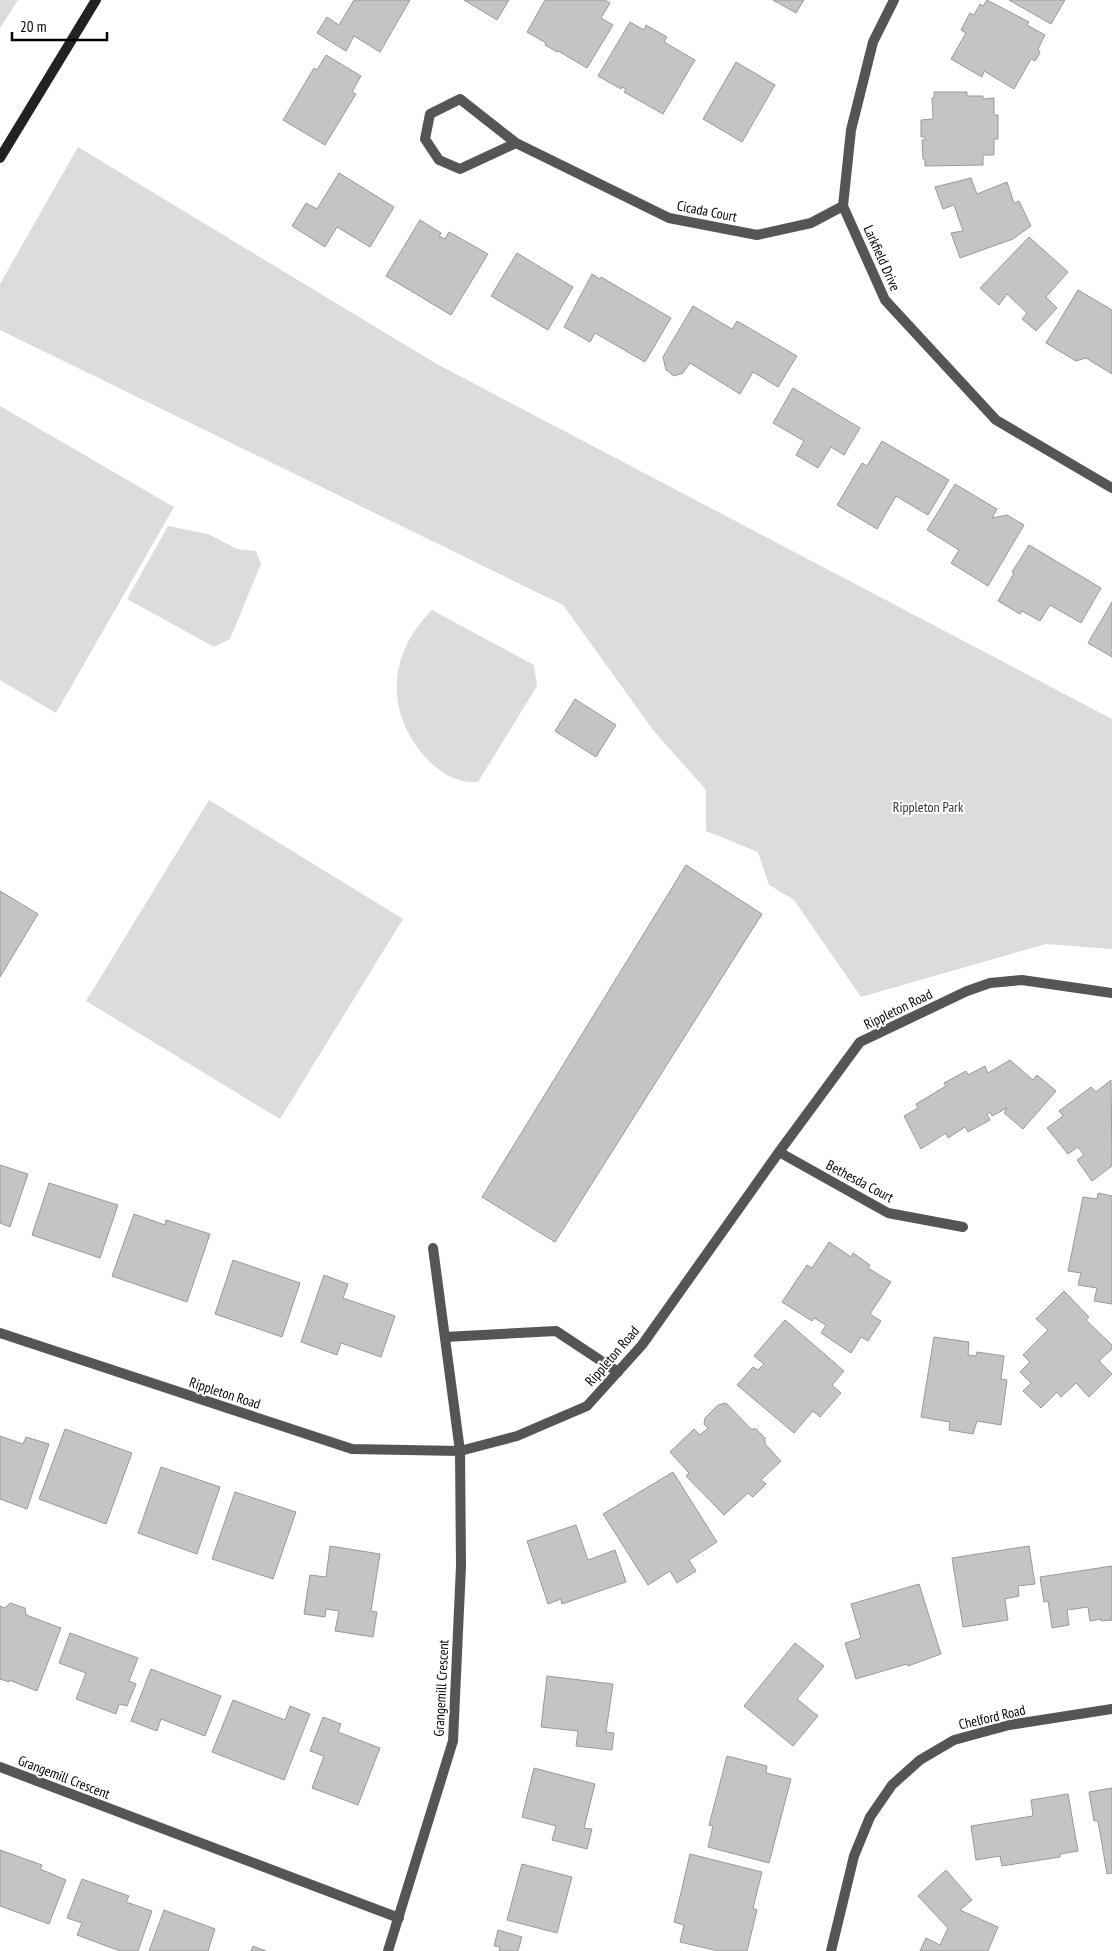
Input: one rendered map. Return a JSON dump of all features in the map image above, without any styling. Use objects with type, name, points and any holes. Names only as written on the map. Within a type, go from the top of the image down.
[{"type":"main road","points":[[0,158],[96,0]]},
{"type":"street","name":"Larkfield Drive","points":[[894,0],[873,42],[850,130],[843,206],[885,300],[996,420],[1112,488]]},
{"type":"street","name":"Cicada Court","points":[[516,143],[460,169],[439,160],[425,139],[430,114],[460,99],[516,143],[669,218],[758,234],[810,223],[843,206]]},
{"type":"street","name":"Rippleton Road","points":[[0,1333],[352,1449],[460,1451],[517,1436],[587,1406],[642,1345],[779,1152],[857,1045],[865,1039],[953,997],[990,983],[1009,980],[1032,982],[1112,994]]},
{"type":"street","name":"Bethesda Court","points":[[779,1152],[888,1213],[963,1227]]},
{"type":"street","name":"Grangemill Crescent","points":[[388,1951],[453,1741],[461,1566],[460,1451],[433,1248]]},
{"type":"street","points":[[445,1337],[556,1330],[618,1372]]},
{"type":"street","name":"Chelford Road","points":[[831,1951],[854,1856],[870,1817],[892,1785],[920,1760],[954,1740],[1009,1725],[1112,1709]]},
{"type":"street","name":"Grangemill Crescent","points":[[0,1767],[399,1918]]},
{"type":"green space","points":[[0,0],[18,0],[0,28]]},
{"type":"green space","name":"Rippleton Park","points":[[78,147],[435,363],[1112,719],[1112,949],[1046,944],[861,997],[794,900],[769,885],[758,852],[706,831],[706,790],[653,730],[563,605],[0,330],[0,284]]},
{"type":"green space","points":[[0,406],[174,507],[56,713],[0,680]]},
{"type":"green space","points":[[168,526],[208,534],[237,549],[256,551],[261,564],[230,639],[214,647],[127,599]]},
{"type":"green space","points":[[432,610],[534,665],[537,686],[478,782],[454,778],[428,760],[408,733],[401,715],[397,697],[397,678],[401,660],[418,626]]},
{"type":"green space","points":[[209,800],[403,919],[280,1119],[86,1001]]},
{"type":"building","points":[[354,0],[410,0],[380,52],[354,36],[346,51],[317,33],[327,17],[339,25]]},
{"type":"building","points":[[464,0],[509,0],[497,20]]},
{"type":"building","points":[[545,0],[605,0],[610,3],[601,18],[613,25],[587,68],[545,45],[546,43],[527,32]]},
{"type":"building","points":[[773,0],[804,0],[796,13]]},
{"type":"building","points":[[987,0],[1029,22],[1027,25],[1045,35],[1038,49],[1040,53],[1035,61],[1031,59],[1014,89],[984,71],[982,77],[951,59],[966,33],[961,30],[970,13],[974,15],[980,4],[983,6]]},
{"type":"building","points":[[1009,0],[1065,0],[1051,24]]},
{"type":"building","points":[[630,22],[644,30],[646,25],[667,37],[664,42],[695,60],[663,114],[624,92],[626,89],[622,87],[621,89],[598,76]]},
{"type":"building","points":[[326,55],[361,76],[352,92],[356,94],[325,145],[283,120],[314,68],[317,70]]},
{"type":"building","points":[[736,62],[775,85],[742,142],[703,119]]},
{"type":"building","points":[[934,92],[967,92],[967,96],[983,96],[983,99],[994,98],[994,115],[998,115],[998,139],[994,139],[994,155],[983,155],[983,165],[925,166],[922,140],[925,140],[925,137],[921,137],[921,120],[933,119],[932,98],[934,98]]},
{"type":"building","points":[[339,173],[394,207],[370,247],[337,227],[325,247],[292,226],[306,203],[317,209]]},
{"type":"building","points":[[971,178],[977,194],[1007,182],[1014,203],[1019,201],[1031,226],[1013,239],[960,258],[951,233],[963,231],[954,205],[943,209],[935,187]]},
{"type":"building","points":[[420,220],[441,233],[439,236],[445,239],[449,232],[488,254],[451,315],[386,276]]},
{"type":"building","points":[[1029,237],[1068,272],[1046,297],[1057,308],[1036,331],[1022,319],[1027,313],[1007,294],[999,305],[980,288]]},
{"type":"building","points":[[517,253],[573,287],[548,330],[491,296]]},
{"type":"building","points":[[592,274],[600,279],[601,277],[671,318],[645,362],[595,333],[590,342],[564,327]]},
{"type":"building","points":[[1078,290],[1112,310],[1112,374],[1086,358],[1076,361],[1046,343]]},
{"type":"building","points":[[693,306],[732,329],[737,321],[797,356],[778,387],[753,372],[740,394],[690,363],[683,373],[674,376],[666,370],[663,357]]},
{"type":"building","points":[[793,388],[860,428],[844,455],[831,447],[818,468],[796,455],[804,441],[773,423]]},
{"type":"building","points":[[882,441],[949,480],[928,515],[896,496],[877,529],[837,505],[862,463],[867,466]]},
{"type":"building","points":[[955,484],[997,509],[992,518],[1007,515],[1024,525],[988,586],[951,563],[959,550],[927,530]]},
{"type":"building","points":[[1029,545],[1101,588],[1081,623],[1050,605],[1040,621],[1022,611],[1020,614],[998,601],[1014,573],[1012,572]]},
{"type":"building","points":[[1112,602],[1112,657],[1088,643]]},
{"type":"building","points":[[575,699],[616,725],[596,757],[555,731]]},
{"type":"building","points":[[686,865],[762,914],[555,1242],[482,1197]]},
{"type":"building","points":[[0,891],[38,914],[0,977]]},
{"type":"building","points":[[1010,1060],[1033,1080],[1037,1075],[1056,1091],[1023,1129],[1004,1113],[1007,1108],[992,1116],[990,1112],[987,1114],[990,1120],[968,1132],[965,1127],[948,1138],[946,1133],[921,1149],[904,1116],[918,1108],[916,1104],[946,1086],[944,1083],[966,1071],[968,1075],[985,1066],[988,1073]]},
{"type":"building","points":[[1111,1080],[1112,1166],[1092,1181],[1077,1160],[1084,1155],[1078,1147],[1068,1154],[1047,1128],[1063,1116],[1059,1111],[1091,1087],[1096,1092]]},
{"type":"building","points":[[0,1165],[28,1174],[10,1227],[0,1223]]},
{"type":"building","points":[[49,1183],[118,1205],[100,1258],[32,1235]]},
{"type":"building","points":[[1098,1193],[1112,1196],[1112,1304],[1094,1301],[1097,1288],[1078,1285],[1081,1273],[1068,1271],[1083,1197],[1097,1199]]},
{"type":"building","points":[[134,1214],[165,1225],[166,1220],[210,1234],[187,1302],[112,1276]]},
{"type":"building","points":[[829,1242],[851,1257],[853,1253],[870,1265],[868,1268],[891,1282],[870,1314],[881,1321],[868,1341],[861,1337],[851,1353],[821,1333],[826,1325],[814,1318],[812,1321],[782,1302],[807,1265],[812,1268]]},
{"type":"building","points":[[233,1260],[300,1283],[282,1337],[215,1314]]},
{"type":"building","points":[[324,1275],[348,1284],[343,1298],[395,1316],[381,1357],[341,1343],[337,1355],[301,1342]]},
{"type":"building","points":[[1064,1291],[1089,1317],[1086,1320],[1112,1345],[1112,1349],[1099,1361],[1112,1374],[1089,1397],[1076,1383],[1061,1397],[1057,1392],[1041,1408],[1023,1391],[1031,1383],[1020,1372],[1030,1362],[1023,1355],[1048,1330],[1036,1319]]},
{"type":"building","points":[[785,1320],[844,1371],[832,1385],[841,1393],[820,1417],[813,1411],[794,1433],[737,1385],[753,1367],[758,1370],[764,1364],[754,1356]]},
{"type":"building","points":[[934,1337],[969,1342],[968,1355],[976,1356],[977,1352],[1004,1356],[1001,1379],[1007,1380],[1001,1425],[977,1421],[973,1434],[949,1430],[950,1422],[921,1417]]},
{"type":"building","points":[[726,1403],[751,1429],[756,1429],[765,1438],[765,1444],[781,1461],[761,1480],[766,1484],[753,1497],[748,1493],[724,1515],[686,1476],[689,1473],[670,1452],[694,1429],[700,1435],[708,1428],[704,1424],[705,1418],[718,1405]]},
{"type":"building","points":[[65,1429],[132,1453],[106,1524],[39,1499]]},
{"type":"building","points":[[0,1436],[23,1444],[26,1437],[49,1444],[27,1509],[0,1499]]},
{"type":"building","points":[[161,1467],[220,1487],[197,1554],[138,1533]]},
{"type":"building","points":[[673,1472],[717,1542],[689,1560],[696,1571],[677,1583],[670,1571],[648,1585],[603,1514]]},
{"type":"building","points":[[235,1492],[296,1512],[273,1579],[212,1559]]},
{"type":"building","points":[[576,1525],[588,1560],[615,1550],[626,1582],[562,1604],[561,1599],[548,1604],[527,1541]]},
{"type":"building","points":[[330,1546],[380,1554],[371,1611],[377,1612],[373,1637],[335,1631],[339,1611],[326,1609],[325,1617],[304,1614],[310,1575],[326,1577]]},
{"type":"building","points":[[1029,1546],[1035,1584],[1018,1586],[1019,1596],[1005,1599],[1008,1620],[963,1627],[952,1558]]},
{"type":"building","points":[[1112,1566],[1112,1620],[1090,1621],[1088,1607],[1067,1610],[1069,1625],[1052,1628],[1048,1601],[1044,1602],[1040,1577]]},
{"type":"building","points":[[919,1584],[941,1654],[908,1666],[907,1664],[856,1679],[845,1643],[861,1638],[851,1604]]},
{"type":"building","points":[[10,1603],[25,1608],[26,1615],[61,1628],[37,1691],[9,1680],[9,1682],[0,1679],[0,1606],[5,1608]]},
{"type":"building","points":[[70,1633],[138,1658],[129,1681],[136,1684],[127,1706],[119,1704],[116,1714],[76,1699],[86,1673],[59,1663]]},
{"type":"building","points":[[795,1643],[824,1666],[797,1699],[818,1716],[793,1746],[744,1706]]},
{"type":"building","points":[[151,1669],[221,1696],[205,1736],[161,1719],[157,1731],[131,1721]]},
{"type":"building","points":[[547,1676],[613,1684],[606,1732],[614,1733],[612,1750],[576,1746],[578,1731],[541,1727]]},
{"type":"building","points":[[233,1700],[285,1720],[290,1706],[310,1714],[284,1780],[212,1752]]},
{"type":"building","points":[[323,1717],[341,1724],[338,1732],[380,1748],[358,1805],[312,1788],[324,1756],[310,1751]]},
{"type":"building","points":[[727,1756],[767,1766],[766,1773],[791,1779],[769,1863],[708,1847],[713,1826],[709,1825]]},
{"type":"building","points":[[534,1768],[595,1784],[584,1828],[592,1829],[587,1849],[552,1840],[556,1826],[522,1817]]},
{"type":"building","points":[[1112,1788],[1112,1873],[1107,1874],[1098,1821],[1094,1821],[1089,1792]]},
{"type":"building","points":[[1068,1794],[1078,1851],[1060,1854],[1060,1857],[1002,1866],[1000,1856],[976,1860],[971,1826],[1033,1816],[1031,1800]]},
{"type":"building","points":[[0,1850],[42,1865],[40,1869],[66,1880],[49,1924],[0,1906]]},
{"type":"building","points":[[690,1854],[762,1872],[753,1908],[757,1910],[747,1951],[718,1951],[680,1942],[684,1925],[674,1922]]},
{"type":"building","points":[[522,1864],[572,1877],[557,1933],[507,1920]]},
{"type":"building","points":[[946,1870],[972,1900],[960,1910],[998,1927],[988,1951],[920,1951],[926,1938],[940,1945],[948,1928],[918,1896]]},
{"type":"building","points":[[82,1879],[129,1896],[126,1902],[152,1911],[138,1951],[120,1951],[77,1935],[82,1923],[67,1918]]},
{"type":"building","points":[[164,1910],[215,1929],[208,1951],[149,1951]]},
{"type":"building","points":[[498,1930],[522,1937],[518,1951],[499,1951],[500,1947],[494,1946]]},
{"type":"building","points":[[253,1946],[266,1951],[251,1951]]}]
